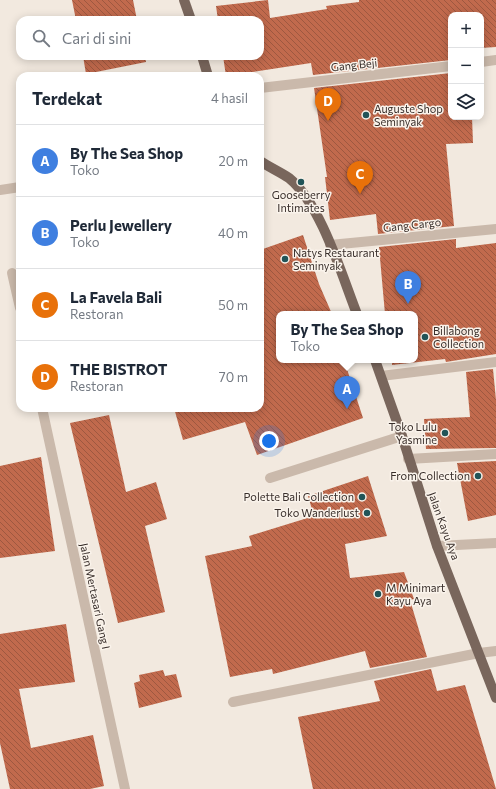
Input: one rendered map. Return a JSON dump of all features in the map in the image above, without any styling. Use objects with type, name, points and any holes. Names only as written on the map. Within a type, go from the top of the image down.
[{"type":"main road","points":[[184,0],[190,16]]},
{"type":"main road","points":[[203,60],[207,72]]},
{"type":"main road","points":[[264,163],[290,179],[319,218],[356,311]]},
{"type":"main road","name":"Jalan Kayu Aya","points":[[376,363],[438,546],[496,698]]},
{"type":"street","points":[[484,62],[496,60]]},
{"type":"street","name":"Gang Beji","points":[[264,88],[448,66]]},
{"type":"street","points":[[0,190],[16,188]]},
{"type":"street","name":"Gang Cargo","points":[[330,245],[496,229]]},
{"type":"street","points":[[12,273],[16,290]]},
{"type":"street","points":[[381,376],[496,362]]},
{"type":"street","name":"Jalan Mertasari Gang I","points":[[43,412],[125,789]]},
{"type":"street","points":[[270,478],[402,436]]},
{"type":"street","points":[[408,459],[496,454]]},
{"type":"street","points":[[438,546],[496,543]]},
{"type":"street","points":[[233,702],[479,653],[496,652]]},
{"type":"building","points":[[72,0],[133,0],[136,16],[75,16]]},
{"type":"building","points":[[268,0],[270,18],[327,9],[326,6],[359,2],[359,0],[496,0],[496,47],[484,48],[484,12],[448,12],[448,60],[313,75],[311,63],[252,72],[225,72],[224,60],[264,60],[264,16],[217,16],[216,6]]},
{"type":"building","points":[[84,60],[146,60],[146,62],[96,72],[86,72]]},
{"type":"building","points":[[448,73],[448,120],[472,120],[473,143],[446,144],[454,226],[378,234],[376,214],[330,220],[325,177],[327,177],[314,88]]},
{"type":"building","points":[[303,235],[319,284],[331,311],[276,311],[276,363],[345,363],[363,418],[257,455],[245,422],[183,440],[175,412],[264,412],[264,249]]},
{"type":"building","points":[[456,239],[456,248],[496,243],[496,354],[446,362],[445,359],[418,362],[418,311],[385,311],[379,247]]},
{"type":"building","points":[[392,363],[410,363],[392,365]]},
{"type":"building","points":[[493,369],[496,400],[496,448],[426,449],[424,419],[470,417],[466,372]]},
{"type":"building","points":[[109,415],[126,492],[156,482],[167,519],[145,526],[165,612],[118,623],[70,423]]},
{"type":"building","points":[[41,457],[55,551],[0,558],[0,466]]},
{"type":"building","points":[[496,461],[496,515],[468,521],[457,463]]},
{"type":"building","points":[[368,476],[387,536],[345,544],[350,578],[404,572],[414,599],[410,600],[427,657],[370,668],[365,651],[273,674],[272,669],[230,677],[205,556],[252,546],[249,536],[314,516],[308,496]]},
{"type":"building","points":[[66,624],[75,682],[19,689],[31,748],[93,735],[104,786],[90,789],[10,789],[0,743],[0,634]]},
{"type":"building","points":[[431,669],[437,691],[465,685],[496,789],[313,789],[298,717],[380,701],[374,681]]},
{"type":"building","points":[[163,670],[165,676],[176,674],[182,697],[139,708],[134,683],[140,681],[139,675]]},
{"type":"place","name":"Auguste Shop Seminyak","points":[[366,115]]},
{"type":"place","name":"THE BISTROT","points":[[328,121]]},
{"type":"place","name":"Gooseberry Intimates","points":[[301,182]]},
{"type":"place","name":"La Favela Bali","points":[[360,194]]},
{"type":"place","name":"Natys Restaurant Seminyak","points":[[285,259]]},
{"type":"place","name":"Perlu Jewellery","points":[[408,304]]},
{"type":"place","name":"Billabong Collection","points":[[425,337]]},
{"type":"place","name":"By The Sea Shop","points":[[347,409]]},
{"type":"place","name":"Toko Lulu Yasmine","points":[[445,433]]},
{"type":"place","name":"From Collection","points":[[478,476]]},
{"type":"place","name":"Polette Bali Collection","points":[[362,497]]},
{"type":"place","name":"Toko Wanderlust","points":[[367,513]]},
{"type":"place","name":"M Minimart Kayu Aya","points":[[378,594]]}]
